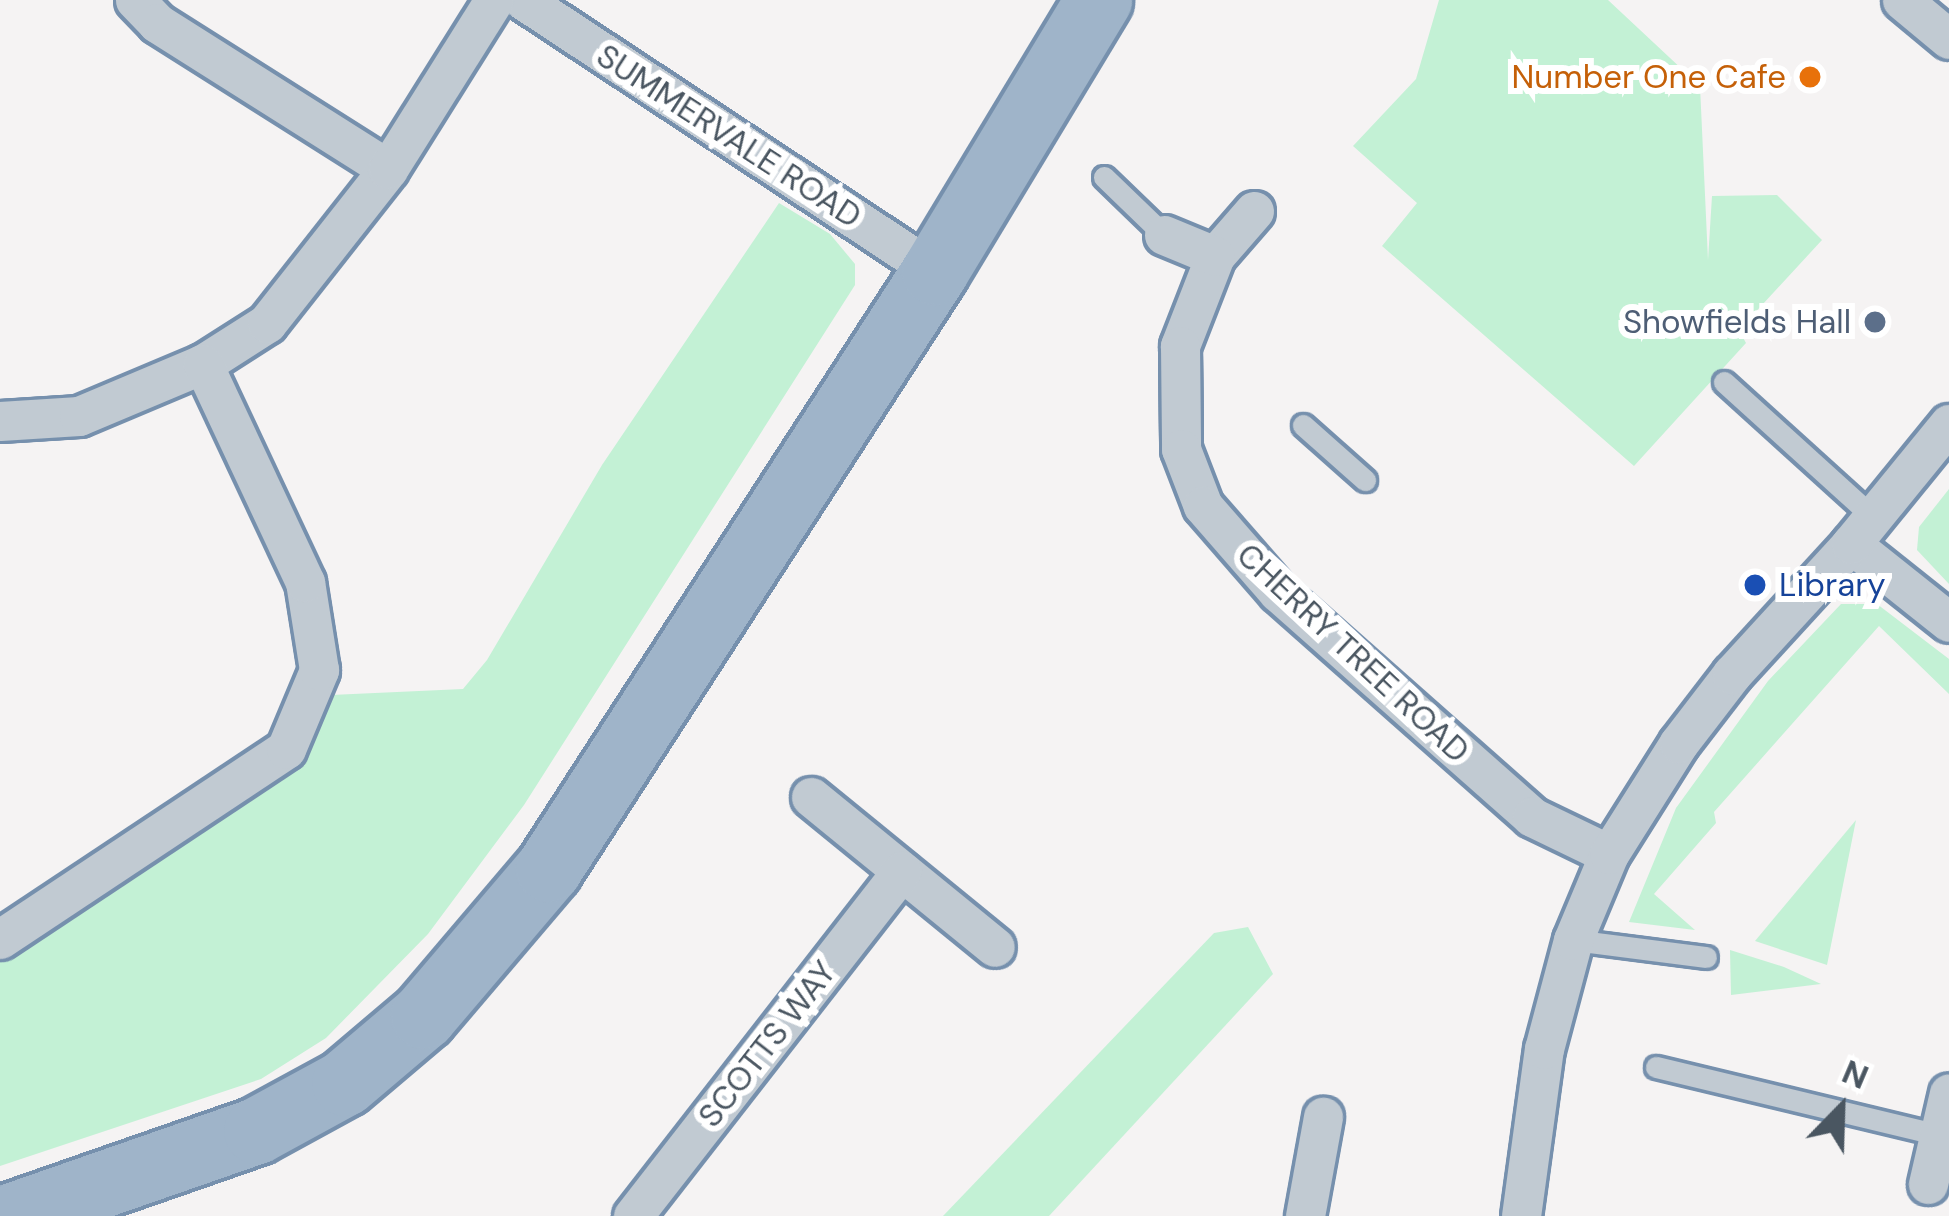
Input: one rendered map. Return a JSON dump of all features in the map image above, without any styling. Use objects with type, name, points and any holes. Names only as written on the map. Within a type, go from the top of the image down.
[{"type":"highway","points":[[13,1216],[257,1131],[345,1083],[424,1016],[549,869],[934,272],[1099,0]]},
{"type":"street","points":[[135,0],[157,23],[388,169]]},
{"type":"street","points":[[0,421],[79,416],[203,364],[267,323],[388,169],[494,0]]},
{"type":"street","name":"SUMMERVALE ROAD","points":[[523,0],[934,272]]},
{"type":"street","points":[[1902,0],[1949,40]]},
{"type":"street","name":"CHERRY TREE ROAD","points":[[1254,211],[1215,256],[1180,346],[1176,392],[1181,449],[1203,506],[1278,592],[1532,817],[1609,854]]},
{"type":"street","points":[[1164,235],[1215,256]]},
{"type":"street","points":[[0,938],[286,749],[319,670],[305,582],[203,364]]},
{"type":"street","points":[[1521,1216],[1544,1049],[1573,940],[1609,854],[1679,743],[1732,674],[1862,531],[1949,424]]},
{"type":"street","points":[[1862,531],[1949,622]]},
{"type":"street","points":[[811,797],[995,947]]},
{"type":"street","name":"SCOTTS WAY","points":[[633,1216],[902,871]]},
{"type":"street","points":[[1928,1184],[1949,1093]]},
{"type":"street","points":[[1306,1216],[1323,1118]]},
{"type":"lane","points":[[1104,177],[1164,235]]},
{"type":"lane","points":[[1724,382],[1862,531]]},
{"type":"lane","points":[[1303,425],[1365,480]]},
{"type":"lane","points":[[1573,940],[1706,957]]},
{"type":"lane","points":[[1656,1067],[1939,1135]]},
{"type":"green space","points":[[1439,0],[1608,0],[1700,86],[1708,260],[1712,196],[1777,195],[1822,240],[1739,330],[1746,343],[1634,466],[1382,246],[1417,203],[1353,146],[1416,79]]},
{"type":"green space","points":[[779,203],[830,234],[855,264],[855,285],[524,805],[428,934],[326,1038],[261,1079],[0,1166],[0,945],[310,729],[331,695],[463,689],[487,660],[602,465]]},
{"type":"green space","points":[[1949,489],[1949,584],[1917,550],[1919,527]]},
{"type":"green space","points":[[1841,604],[1877,604],[1949,659],[1949,694],[1879,626],[1714,812],[1716,823],[1654,894],[1695,930],[1629,922],[1676,808],[1768,681]]},
{"type":"green space","points":[[1856,820],[1827,965],[1755,941]]},
{"type":"green space","points":[[1248,927],[1273,974],[1049,1216],[943,1216],[1214,933]]},
{"type":"green space","points":[[1730,950],[1784,967],[1821,984],[1731,995]]},
{"type":"place","name":"Number One Cafe","points":[[1810,77]]},
{"type":"place","name":"Showfields Hall","points":[[1875,322]]},
{"type":"place","name":"Library","points":[[1755,585]]}]
